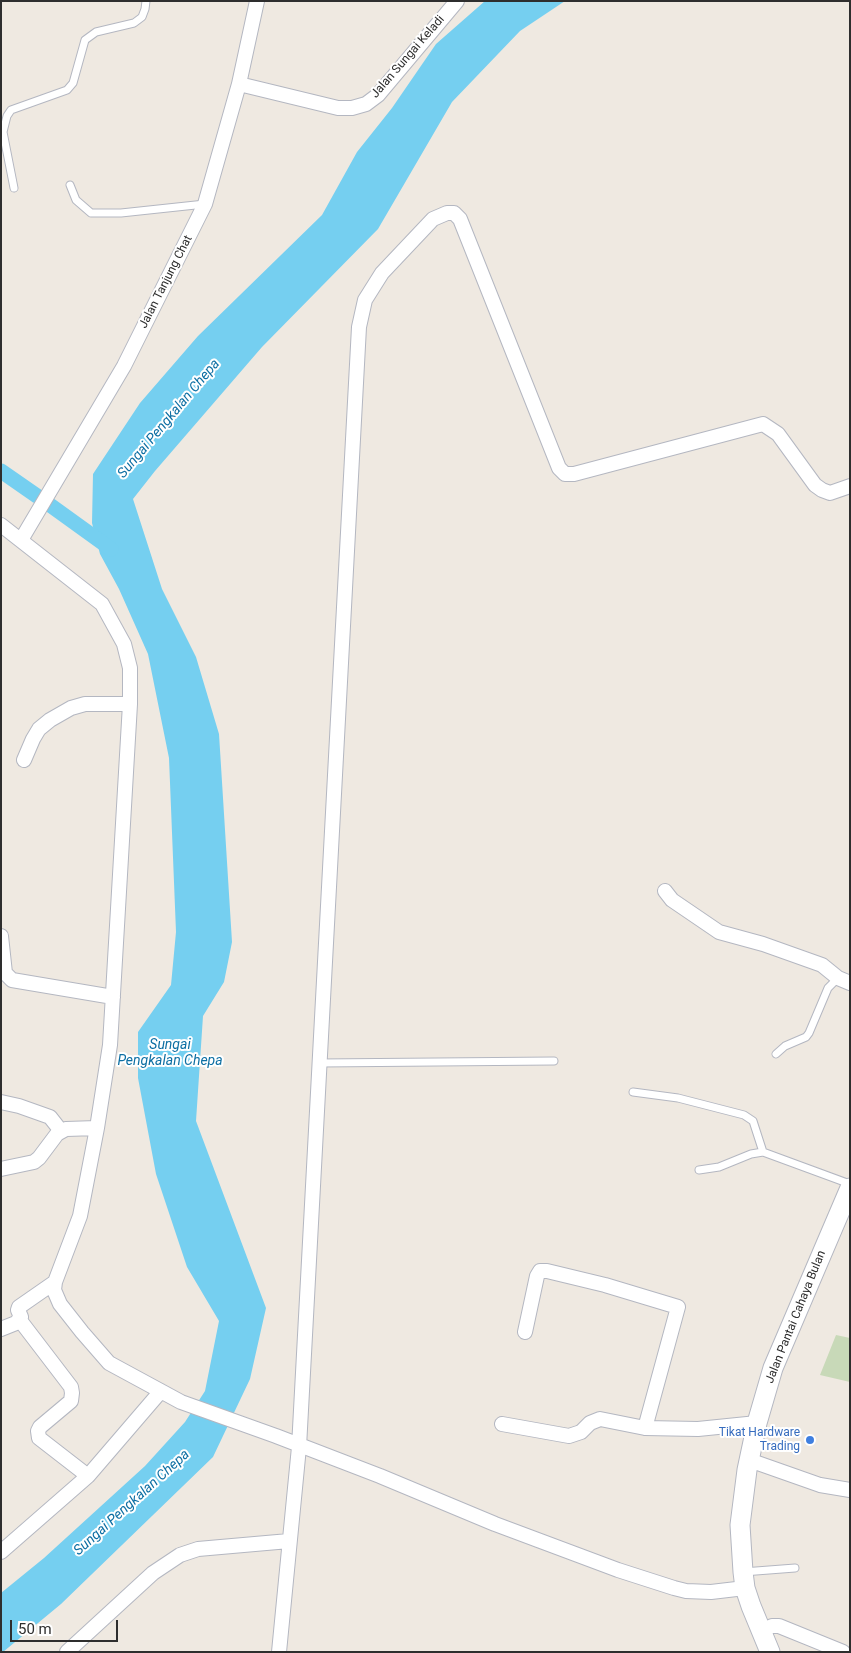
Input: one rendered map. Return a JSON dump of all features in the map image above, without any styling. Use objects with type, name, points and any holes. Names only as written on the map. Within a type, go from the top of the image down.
[{"type":"main road","name":"Jalan Pantai Cahaya Bulan","points":[[770,1652],[744,1580],[740,1525],[749,1460],[757,1423],[774,1368],[850,1188]]},
{"type":"street","name":"Jalan Tanjung Chat","points":[[20,540],[124,366],[205,204],[239,84],[257,1]]},
{"type":"street","name":"Jalan Sungai Keladi","points":[[239,84],[338,108],[352,108],[366,104],[378,95],[457,1]]},
{"type":"street","points":[[280,1652],[300,1447],[359,327],[365,300],[382,273],[433,219],[447,213],[454,213],[460,219],[559,468],[565,474],[574,474],[763,424],[778,434],[815,484],[822,490],[830,492],[850,486]]},
{"type":"street","points":[[1,525],[102,604],[124,644],[130,668],[130,704],[110,1045],[97,1128],[80,1216],[55,1282],[54,1290],[60,1304],[109,1363],[181,1402],[380,1476],[495,1524],[618,1570],[674,1588],[711,1592],[744,1580]]},
{"type":"street","points":[[24,760],[32,739],[39,729],[71,708],[85,704],[130,704]]},
{"type":"street","points":[[665,891],[672,900],[719,932],[763,944],[822,965],[844,981]]},
{"type":"street","points":[[1,936],[5,973],[12,980],[113,997]]},
{"type":"street","points":[[1,1102],[50,1117],[61,1131]]},
{"type":"street","points":[[1,1169],[34,1162],[40,1158],[61,1131],[66,1129],[97,1128]]},
{"type":"street","points":[[525,1332],[537,1276],[540,1271],[605,1285],[678,1306],[645,1428]]},
{"type":"street","points":[[1,1329],[16,1323],[21,1317],[18,1310],[19,1307],[55,1282]]},
{"type":"street","points":[[19,1319],[71,1387],[71,1401],[40,1427],[38,1431],[39,1438],[88,1476]]},
{"type":"street","points":[[1,1552],[88,1476],[161,1391]]},
{"type":"street","points":[[502,1424],[569,1436],[581,1432],[590,1423],[600,1419],[645,1428],[698,1430],[757,1423]]},
{"type":"street","points":[[749,1460],[820,1485],[850,1490]]},
{"type":"street","points":[[71,1650],[152,1573],[180,1555],[198,1550],[290,1541]]},
{"type":"street","points":[[761,1631],[772,1626],[779,1626],[843,1652]]},
{"type":"lane","points":[[14,188],[3,132],[7,116],[11,110],[67,90],[73,83],[85,40],[96,32],[134,23],[142,17],[146,1]]},
{"type":"lane","points":[[70,186],[76,200],[91,213],[121,213],[205,204]]},
{"type":"lane","points":[[776,1054],[785,1046],[806,1037],[828,988],[844,981]]},
{"type":"lane","points":[[320,1063],[554,1061]]},
{"type":"lane","points":[[633,1092],[678,1098],[744,1116],[753,1121],[763,1152]]},
{"type":"lane","points":[[699,1170],[719,1167],[751,1154],[763,1152],[850,1184]]},
{"type":"lane","points":[[744,1580],[795,1568]]},
{"type":"green space","points":[[836,1335],[850,1338],[850,1382],[820,1375]]},
{"type":"water","name":"Sungai Pengkalan Chepa","points":[[485,1],[565,1],[520,31],[452,102],[378,229],[262,347],[133,499],[162,589],[196,657],[219,734],[232,942],[224,982],[203,1016],[196,1121],[266,1308],[250,1379],[213,1457],[61,1604],[1,1652],[1,1593],[44,1558],[145,1466],[185,1422],[205,1391],[219,1321],[187,1267],[156,1174],[138,1078],[138,1032],[171,985],[176,932],[169,758],[148,654],[119,589],[100,554],[92,523],[93,474],[140,403],[198,336],[322,215],[357,152],[392,108],[436,44]]},
{"type":"waterway","points":[[1,471],[37,496]]},
{"type":"waterway","points":[[50,505],[111,549]]},
{"type":"place","name":"Tikat Hardware Trading","points":[[810,1440]]}]
